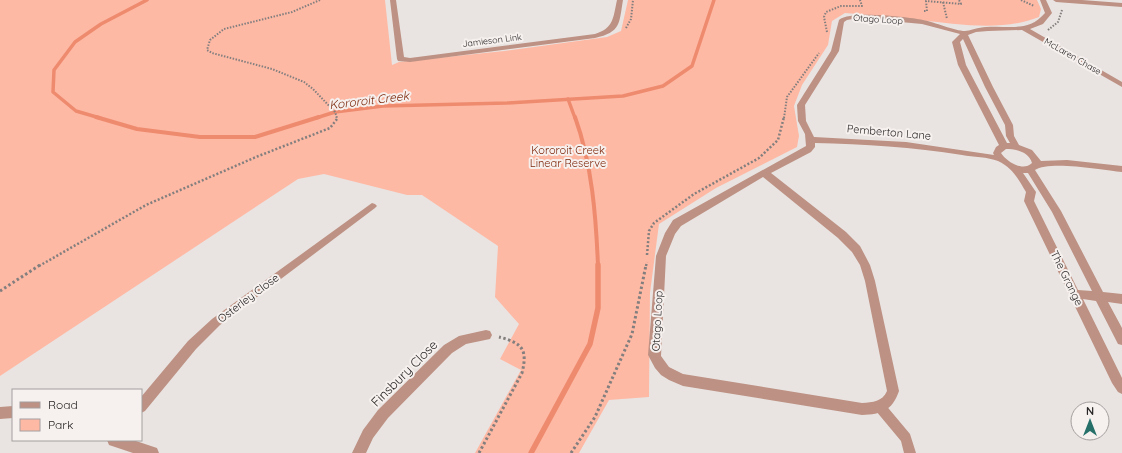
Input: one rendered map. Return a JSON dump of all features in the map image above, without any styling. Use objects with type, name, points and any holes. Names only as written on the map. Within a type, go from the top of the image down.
[{"type":"street","name":"Jamieson Link","points":[[393,0],[401,59],[410,60],[606,33],[615,26],[620,0]]},
{"type":"street","points":[[1043,0],[1049,13],[1046,20],[1040,24],[1023,28],[978,30],[964,33],[956,42],[959,58],[988,116],[998,132],[1001,152],[1016,168],[1033,163],[1067,163],[1122,169]]},
{"type":"street","points":[[1056,0],[1122,5]]},
{"type":"street","name":"Otago Loop","points":[[880,407],[862,409],[683,380],[666,374],[658,364],[654,355],[661,256],[670,232],[678,223],[811,147],[810,140],[802,121],[801,104],[835,51],[841,21],[845,18],[858,16],[922,22],[964,33]]},
{"type":"street","name":"McLaren Chase","points":[[1023,28],[1122,85]]},
{"type":"street","points":[[964,33],[989,88],[1009,125],[1010,136],[1016,147],[1033,163]]},
{"type":"street","name":"Pemberton Lane","points":[[810,140],[846,140],[965,151],[1001,152]]},
{"type":"street","points":[[1001,152],[1016,147]]},
{"type":"street","name":"The Grange","points":[[1033,163],[1122,340]]},
{"type":"street","name":"The Grange","points":[[1016,168],[1031,192],[1029,200],[1122,388]]},
{"type":"street","points":[[764,173],[842,235],[856,249],[865,265],[870,280],[894,391],[887,404],[880,407]]},
{"type":"street","name":"Osterley Close","points":[[142,406],[192,345],[216,322],[372,206]]},
{"type":"street","points":[[1075,294],[1122,299]]},
{"type":"street","name":"Finsbury Close","points":[[359,453],[368,434],[383,414],[448,348],[463,340],[486,335]]},
{"type":"street","points":[[0,413],[12,412]]},
{"type":"street","points":[[119,441],[152,453]]},
{"type":"lane","points":[[880,407],[906,438],[910,453]]},
{"type":"path","points":[[0,291],[46,262],[146,206],[256,157],[330,128],[337,118],[335,112],[313,89],[304,82],[272,69],[212,53],[207,50],[206,46],[218,32],[224,29],[292,12],[320,0]]},
{"type":"path","points":[[919,11],[927,11],[926,1],[961,4],[959,0]]},
{"type":"path","points":[[942,2],[948,23],[942,26]]},
{"type":"path","points":[[862,6],[869,6]]},
{"type":"path","points":[[1037,36],[1047,35],[1046,32],[1048,30],[1059,23],[1062,17],[1062,10],[1065,8]]},
{"type":"path","points":[[479,453],[522,373],[526,359],[524,351],[518,343],[486,335]]},
{"type":"path","points":[[571,453],[595,417]]},
{"type":"green space","name":"Kororoit Creek Linear Reserve","points":[[0,0],[385,0],[392,65],[399,62],[504,51],[607,37],[621,31],[628,0],[1037,0],[1041,9],[1039,17],[1025,22],[995,26],[964,25],[845,13],[832,21],[828,45],[802,85],[794,106],[799,136],[797,147],[716,188],[659,224],[650,293],[649,397],[609,400],[579,453],[475,453],[521,370],[500,359],[519,324],[495,297],[498,246],[422,195],[407,195],[324,174],[298,179],[0,376]]},
{"type":"waterway","name":"Kororoit Creek","points":[[100,118],[76,111],[53,92],[54,70],[75,42],[101,24],[147,0]]},
{"type":"waterway","name":"Kororoit Creek","points":[[568,99],[623,96],[663,86],[692,66],[714,0]]},
{"type":"waterway","name":"Kororoit Creek","points":[[316,118],[335,112],[383,106],[507,103],[568,99]]},
{"type":"waterway","points":[[568,99],[575,118]]},
{"type":"waterway","name":"Kororoit Creek","points":[[96,117],[137,129],[200,137],[255,137],[319,117]]},
{"type":"waterway","points":[[575,117],[581,135],[592,190],[598,266]]},
{"type":"waterway","points":[[531,453],[590,344],[598,308],[598,266]]}]
